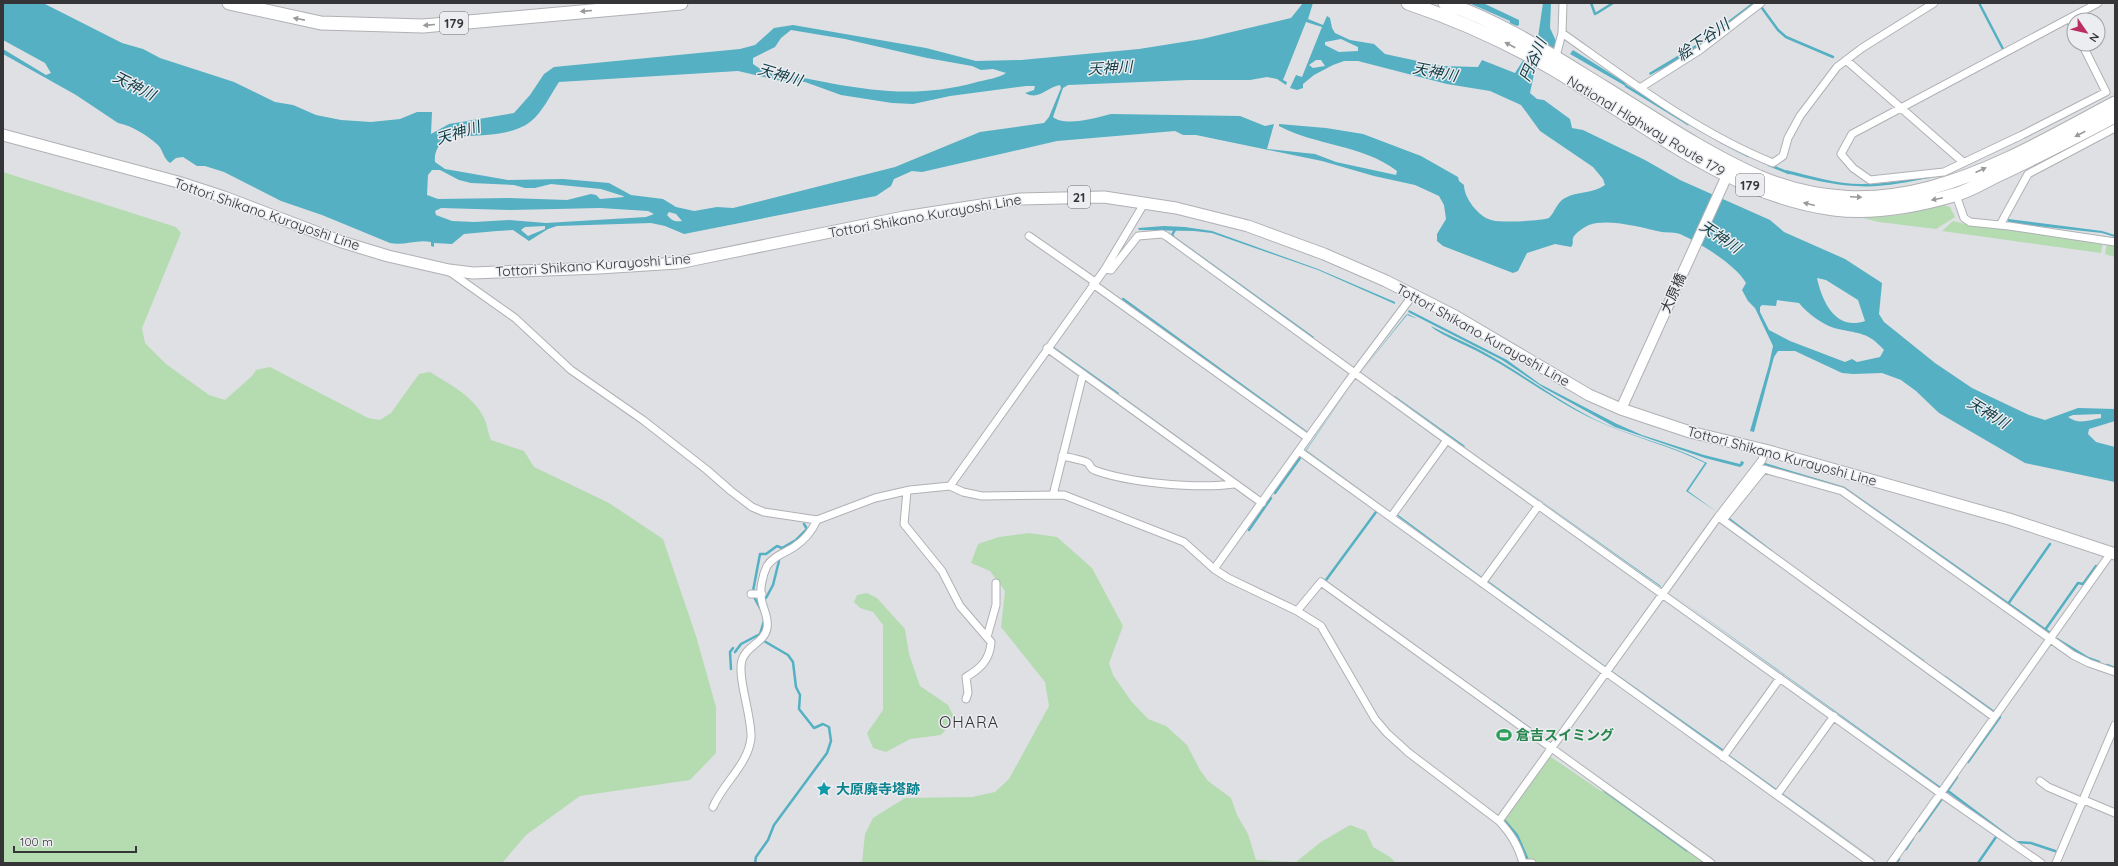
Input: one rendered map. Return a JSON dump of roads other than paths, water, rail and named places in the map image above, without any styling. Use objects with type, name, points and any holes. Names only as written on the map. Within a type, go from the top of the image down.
[{"type":"highway","name":"179","points":[[229,3],[321,23],[422,26],[681,3]]},
{"type":"highway","name":"National Highway Route 179","points":[[1408,3],[1456,20],[1553,62]]},
{"type":"highway","name":"National Highway Route 179","points":[[1445,3],[1498,26],[1553,62],[1643,126],[1774,194],[1835,209],[1876,210],[1956,195],[2052,149],[2115,116]]},
{"type":"highway","name":"National Highway Route 179","points":[[1729,170],[1793,189],[1824,195],[1886,198],[1946,184],[1975,173],[2014,156],[2115,103]]},
{"type":"main road","name":"Tottori Shikano Kurayoshi Line","points":[[3,135],[178,182],[224,197],[342,242],[388,256],[449,270],[473,273],[678,263],[904,217],[1020,199],[1104,197],[1145,202],[1205,214],[1248,226],[1324,254],[1386,281],[1455,316],[1589,395],[1621,409],[1690,432],[1765,450],[2009,519],[2113,553]]},
{"type":"street","points":[[1553,62],[1562,33],[1563,3]]},
{"type":"street","points":[[1640,88],[1700,50],[1761,3]]},
{"type":"street","points":[[1562,33],[1640,88],[1721,139],[1741,150],[1773,163],[1782,156],[1788,138],[1800,116],[1823,84],[1846,60],[1901,22],[1934,3]]},
{"type":"street","points":[[2081,12],[2098,3]]},
{"type":"street","points":[[2066,20],[1852,134],[1846,142],[1842,154],[1846,161],[1863,177],[1870,180],[1944,172],[2022,135],[2106,92],[2086,52]]},
{"type":"street","points":[[1846,60],[1963,162]]},
{"type":"street","points":[[2000,225],[2028,174],[2115,128]]},
{"type":"street","name":"大原橋","points":[[1621,409],[1729,170]]},
{"type":"street","points":[[1956,195],[1964,218],[1970,222],[2115,242]]},
{"type":"street","points":[[950,486],[1047,348],[1105,269],[1145,202]]},
{"type":"street","points":[[1105,269],[1111,270],[1138,236],[1162,234],[1940,793],[2041,863]]},
{"type":"street","points":[[1030,236],[1308,438]]},
{"type":"street","points":[[449,270],[515,318],[571,370],[643,420],[752,507],[775,515],[817,520],[875,498],[907,491],[950,486],[963,492],[982,496],[1053,494],[1076,499],[1184,542],[1214,569],[1228,578],[1297,611],[1321,626],[1376,719],[1388,733],[1409,753],[1499,821],[1516,842],[1523,863],[1532,863]]},
{"type":"street","points":[[1214,569],[1413,295]]},
{"type":"street","points":[[1047,348],[1262,503]]},
{"type":"street","points":[[1053,494],[1083,374]]},
{"type":"street","points":[[1391,517],[1447,440]]},
{"type":"street","points":[[1499,821],[1762,460],[1765,450]]},
{"type":"street","points":[[1299,451],[1871,863]]},
{"type":"street","points":[[1062,456],[1088,463],[1093,469],[1126,477],[1173,484],[1213,486],[1234,484]]},
{"type":"street","points":[[1720,518],[1764,469],[1842,491],[2078,658],[2115,672]]},
{"type":"street","points":[[907,491],[904,524],[942,571],[960,606],[991,642],[991,651],[981,667],[966,677],[968,692],[966,699]]},
{"type":"street","points":[[1482,583],[1539,505]]},
{"type":"street","points":[[1720,518],[1994,717]]},
{"type":"street","points":[[713,807],[718,796],[744,759],[751,738],[747,698],[740,670],[746,651],[767,632],[768,622],[761,600],[762,579],[768,566],[776,557],[795,547],[811,533],[817,520]]},
{"type":"street","points":[[1891,863],[2050,638],[2113,553]]},
{"type":"street","points":[[1297,611],[1321,582],[1551,750],[1711,863]]},
{"type":"street","points":[[987,637],[996,602],[996,583]]},
{"type":"street","points":[[751,594],[762,594]]},
{"type":"street","points":[[1723,757],[1780,678]]},
{"type":"street","points":[[1777,796],[1834,716]]},
{"type":"street","points":[[2056,863],[2114,728]]},
{"type":"street","points":[[2040,781],[2048,787],[2115,813]]},
{"type":"water","points":[[3,3],[43,3],[122,43],[143,49],[160,58],[234,82],[275,102],[293,105],[316,115],[341,120],[371,122],[400,119],[417,112],[432,112],[431,134],[449,124],[514,113],[530,95],[544,74],[554,67],[740,49],[755,45],[774,28],[793,25],[926,48],[976,61],[1021,60],[1139,49],[1202,39],[1291,18],[1303,3],[1313,3],[1308,19],[1323,25],[1327,16],[1330,18],[1332,28],[1335,33],[1350,40],[1374,44],[1385,54],[1441,66],[1478,67],[1482,60],[1515,73],[1538,37],[1543,3],[1551,3],[1550,28],[1556,41],[1555,46],[1535,69],[1530,93],[1537,99],[1544,100],[1570,119],[1572,128],[1583,130],[1645,160],[1680,180],[1770,220],[1784,232],[1845,259],[1882,283],[1879,314],[1884,322],[1935,363],[1972,388],[2029,415],[2045,420],[2078,408],[2115,409],[2115,421],[2089,429],[2088,434],[2096,442],[2115,447],[2115,482],[2025,463],[1939,413],[1916,391],[1901,380],[1882,373],[1842,373],[1795,351],[1778,351],[1774,357],[1754,432],[1750,431],[1773,346],[1755,308],[1748,301],[1742,290],[1746,283],[1741,276],[1717,255],[1678,233],[1662,232],[1616,223],[1597,223],[1589,225],[1576,234],[1573,238],[1571,247],[1555,244],[1527,253],[1518,271],[1513,273],[1443,246],[1437,241],[1437,234],[1446,219],[1444,205],[1439,196],[1415,185],[1374,176],[1322,161],[1196,135],[1183,135],[1175,131],[1057,141],[922,172],[912,171],[894,179],[891,186],[876,196],[684,234],[665,226],[651,223],[557,226],[548,229],[529,241],[513,230],[464,234],[452,244],[434,243],[434,247],[431,246],[431,242],[426,241],[395,244],[322,215],[281,201],[224,172],[205,166],[197,166],[183,157],[176,158],[170,163],[158,145],[134,128],[118,123],[76,95],[3,54],[3,49],[46,75],[51,73],[45,63],[3,40]],"holes":[[[1306,22],[1322,27],[1302,77],[1296,75],[1290,88],[1297,90],[1303,88],[1303,84],[1314,75],[1333,65],[1344,61],[1358,61],[1447,84],[1490,91],[1521,105],[1540,131],[1593,167],[1603,179],[1605,185],[1595,190],[1575,194],[1565,198],[1560,202],[1549,218],[1520,221],[1496,221],[1486,218],[1477,211],[1469,201],[1464,185],[1459,181],[1458,177],[1421,156],[1363,134],[1326,128],[1279,124],[1279,126],[1293,133],[1369,155],[1397,171],[1396,175],[1336,162],[1315,154],[1267,149],[1274,124],[1265,126],[1240,116],[1111,114],[1073,122],[1058,120],[1053,117],[1063,88],[1068,85],[1189,80],[1250,80],[1267,77],[1277,79],[1286,85],[1287,82],[1283,80]],[[791,30],[845,39],[927,58],[972,66],[981,70],[993,69],[1006,73],[992,79],[948,88],[921,91],[868,89],[762,70],[753,64],[753,58],[775,47],[781,38]],[[1341,39],[1358,47],[1358,51],[1339,52],[1325,45],[1325,42]],[[1316,60],[1321,60],[1325,66],[1313,68],[1309,65]],[[738,71],[781,81],[805,82],[841,95],[892,103],[913,104],[950,96],[1026,86],[1035,86],[1034,90],[1025,93],[1030,95],[1039,95],[1055,86],[1060,85],[1061,88],[1049,117],[1044,123],[980,132],[895,167],[733,208],[717,207],[694,211],[676,207],[663,199],[631,195],[609,183],[563,179],[508,180],[445,169],[435,162],[435,156],[438,148],[447,139],[500,133],[517,129],[530,122],[546,103],[559,82]],[[432,170],[440,170],[459,180],[471,183],[514,185],[525,188],[535,188],[551,184],[601,189],[624,197],[600,199],[596,195],[591,194],[567,200],[509,198],[438,199],[427,195],[428,175]],[[441,208],[510,210],[600,208],[648,211],[654,214],[646,217],[546,223],[509,220],[474,222],[452,221],[436,215],[435,211]],[[669,212],[676,214],[682,221],[674,221],[667,215]],[[545,226],[545,229],[528,236],[521,230],[525,227]],[[1817,278],[1826,280],[1858,300],[1865,321],[1855,323],[1846,322],[1838,318],[1827,305]],[[1777,300],[1799,303],[1822,322],[1838,329],[1858,333],[1868,337],[1884,350],[1880,357],[1857,362],[1852,359],[1845,362],[1790,341],[1769,330],[1760,312],[1760,307],[1762,305],[1776,306]],[[2101,414],[2101,418],[2088,421],[2076,421],[2068,417],[2073,415]]]},
{"type":"water","points":[[1469,3],[1483,3],[1519,20],[1519,25],[1517,26],[1510,23],[1510,21]]},
{"type":"water","name":"絵下谷川","points":[[1752,3],[1756,3],[1688,55],[1650,75],[1649,73],[1699,43]]},
{"type":"water","points":[[1573,50],[1624,82],[1629,88],[1570,54]]},
{"type":"water","points":[[1786,170],[1852,184],[1888,183],[1930,176],[1930,178],[1903,183],[1856,186],[1812,179],[1786,173]]},
{"type":"water","points":[[2008,219],[2102,231],[2115,235],[2115,237],[2102,233],[2008,223]]},
{"type":"water","points":[[1164,226],[1212,231],[1318,269],[1395,302],[1395,304],[1318,270],[1212,233],[1194,231],[1139,230],[1138,228]]},
{"type":"water","points":[[1171,234],[1314,337],[1313,338],[1181,243]]},
{"type":"water","points":[[1095,289],[1054,347],[1119,393],[1118,395],[1052,348]]},
{"type":"water","points":[[1409,310],[1507,360],[1540,384],[1617,424],[1642,435],[1704,455],[1740,464],[1741,461],[1744,462],[1743,465],[1740,467],[1705,458],[1615,427],[1544,388],[1502,360],[1408,312]]},
{"type":"water","points":[[1408,314],[1418,319],[1407,315],[1361,372],[1406,315]]},
{"type":"water","points":[[1431,326],[1493,357],[1558,399],[1594,419],[1622,431],[1595,420],[1564,404],[1490,358],[1444,335]]},
{"type":"water","points":[[1395,396],[1465,446],[1464,447]]},
{"type":"water","points":[[1123,397],[1222,469],[1122,398]]},
{"type":"water","points":[[1622,431],[1693,456],[1707,463],[1688,491],[1717,512],[1686,491],[1705,463]]},
{"type":"water","points":[[1306,450],[1391,512],[1306,451]]},
{"type":"water","points":[[1469,450],[1661,586],[1661,587]]},
{"type":"water","points":[[1397,514],[1482,577],[1482,578],[1396,515]]},
{"type":"water","points":[[1324,579],[1486,696],[1486,697],[1323,580]]},
{"type":"water","points":[[1487,580],[1605,666],[1604,667]]},
{"type":"water","points":[[1671,593],[1941,787],[1940,788]]},
{"type":"water","points":[[1612,671],[1724,750],[1723,751]]},
{"type":"water","points":[[1494,701],[1550,742],[1549,743],[1493,702]]},
{"type":"water","points":[[1728,754],[1778,790],[1777,791]]},
{"type":"water","points":[[1604,792],[1688,850],[1687,852]]},
{"type":"water","points":[[1782,793],[1880,863],[1782,794]]},
{"type":"waterway","points":[[1591,3],[1595,14]]},
{"type":"waterway","points":[[1597,13],[1613,3]]},
{"type":"waterway","points":[[1979,3],[2003,49]]},
{"type":"waterway","points":[[1762,8],[1778,30],[1786,37],[1833,57]]},
{"type":"waterway","points":[[1626,86],[1688,124]]},
{"type":"waterway","points":[[1721,142],[1748,156]]},
{"type":"waterway","points":[[1769,165],[1789,173]]},
{"type":"waterway","points":[[1173,236],[1172,235],[1176,228]]},
{"type":"waterway","points":[[1123,299],[1306,432]]},
{"type":"waterway","points":[[1275,493],[1300,458]]},
{"type":"waterway","points":[[1764,464],[1844,488],[2050,633]]},
{"type":"waterway","points":[[1249,530],[1271,498]]},
{"type":"waterway","points":[[1326,580],[1376,512]]},
{"type":"waterway","points":[[1729,519],[1771,551]]},
{"type":"waterway","points":[[753,591],[760,554],[766,554],[777,546],[782,548],[796,540],[807,529],[804,524]]},
{"type":"waterway","points":[[2008,604],[2050,544]]},
{"type":"waterway","points":[[766,598],[773,585],[779,561]]},
{"type":"waterway","points":[[2045,630],[2078,583],[2083,584],[2096,566]]},
{"type":"waterway","points":[[754,597],[761,610]]},
{"type":"waterway","points":[[1856,613],[1923,661]]},
{"type":"waterway","points":[[735,652],[741,644],[760,634],[764,621]]},
{"type":"waterway","points":[[2057,639],[2088,658],[2099,662]]},
{"type":"waterway","points":[[755,863],[756,857],[768,840],[774,825],[827,753],[831,741],[829,727],[823,724],[814,728],[799,709],[800,695],[796,687],[793,662],[788,655],[764,641]]},
{"type":"waterway","points":[[731,669],[730,652],[733,648]]},
{"type":"waterway","points":[[2107,665],[2115,668]]},
{"type":"waterway","points":[[1945,677],[1994,712]]},
{"type":"waterway","points":[[1968,762],[2000,717]]},
{"type":"waterway","points":[[1946,793],[1957,777]]},
{"type":"waterway","points":[[1948,791],[2016,842],[2031,843],[2055,851]]},
{"type":"waterway","points":[[1919,831],[1941,800]]},
{"type":"waterway","points":[[1505,821],[1517,835],[1527,858]]},
{"type":"waterway","points":[[1978,863],[1996,837]]},
{"type":"waterway","points":[[1906,849],[1913,838]]},
{"type":"waterway","points":[[1896,863],[1899,859]]},
{"type":"place","name":"倉吉スイミング","points":[[1504,735]]},
{"type":"place","name":"大原廃寺塔跡","points":[[824,789]]},
{"type":"district","name":"OHARA","points":[[969,722]]},
{"type":"water label","name":"円谷川","points":[[1533,60]]},
{"type":"water label","name":"天神川","points":[[1110,68]]},
{"type":"water label","name":"天神川","points":[[1435,72]]},
{"type":"water label","name":"天神川","points":[[780,75]]},
{"type":"water label","name":"天神川","points":[[134,86]]},
{"type":"water label","name":"天神川","points":[[458,133]]},
{"type":"water label","name":"天神川","points":[[1720,237]]},
{"type":"water label","name":"天神川","points":[[1988,413]]}]
